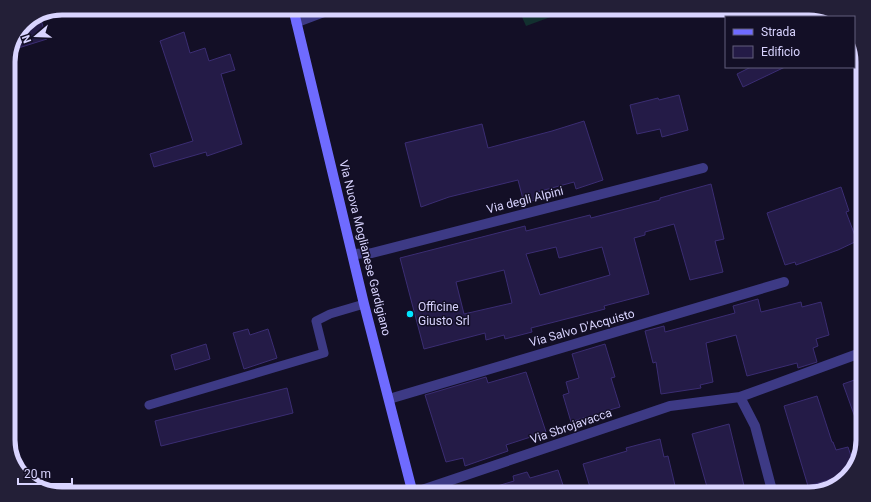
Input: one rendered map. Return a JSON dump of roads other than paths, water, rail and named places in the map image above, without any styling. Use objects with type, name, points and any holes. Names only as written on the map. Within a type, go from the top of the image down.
[{"type":"main road","name":"Via Nuova Moglianese Gardigiano","points":[[294,15],[364,304],[411,487]]},
{"type":"street","name":"Via degli Alpini","points":[[353,254],[372,253],[703,168]]},
{"type":"street","name":"Via Salvo D'Acquisto","points":[[389,400],[784,282]]},
{"type":"street","name":"Via Sbrojavacca","points":[[431,487],[670,406],[740,397],[856,355]]},
{"type":"street","points":[[740,397],[755,426],[771,487]]},
{"type":"lane","points":[[296,23],[317,15]]},
{"type":"lane","points":[[149,405],[324,353],[316,320],[330,314],[364,304]]},
{"type":"place","name":"Officine Giusto Srl","points":[[410,314]]}]
